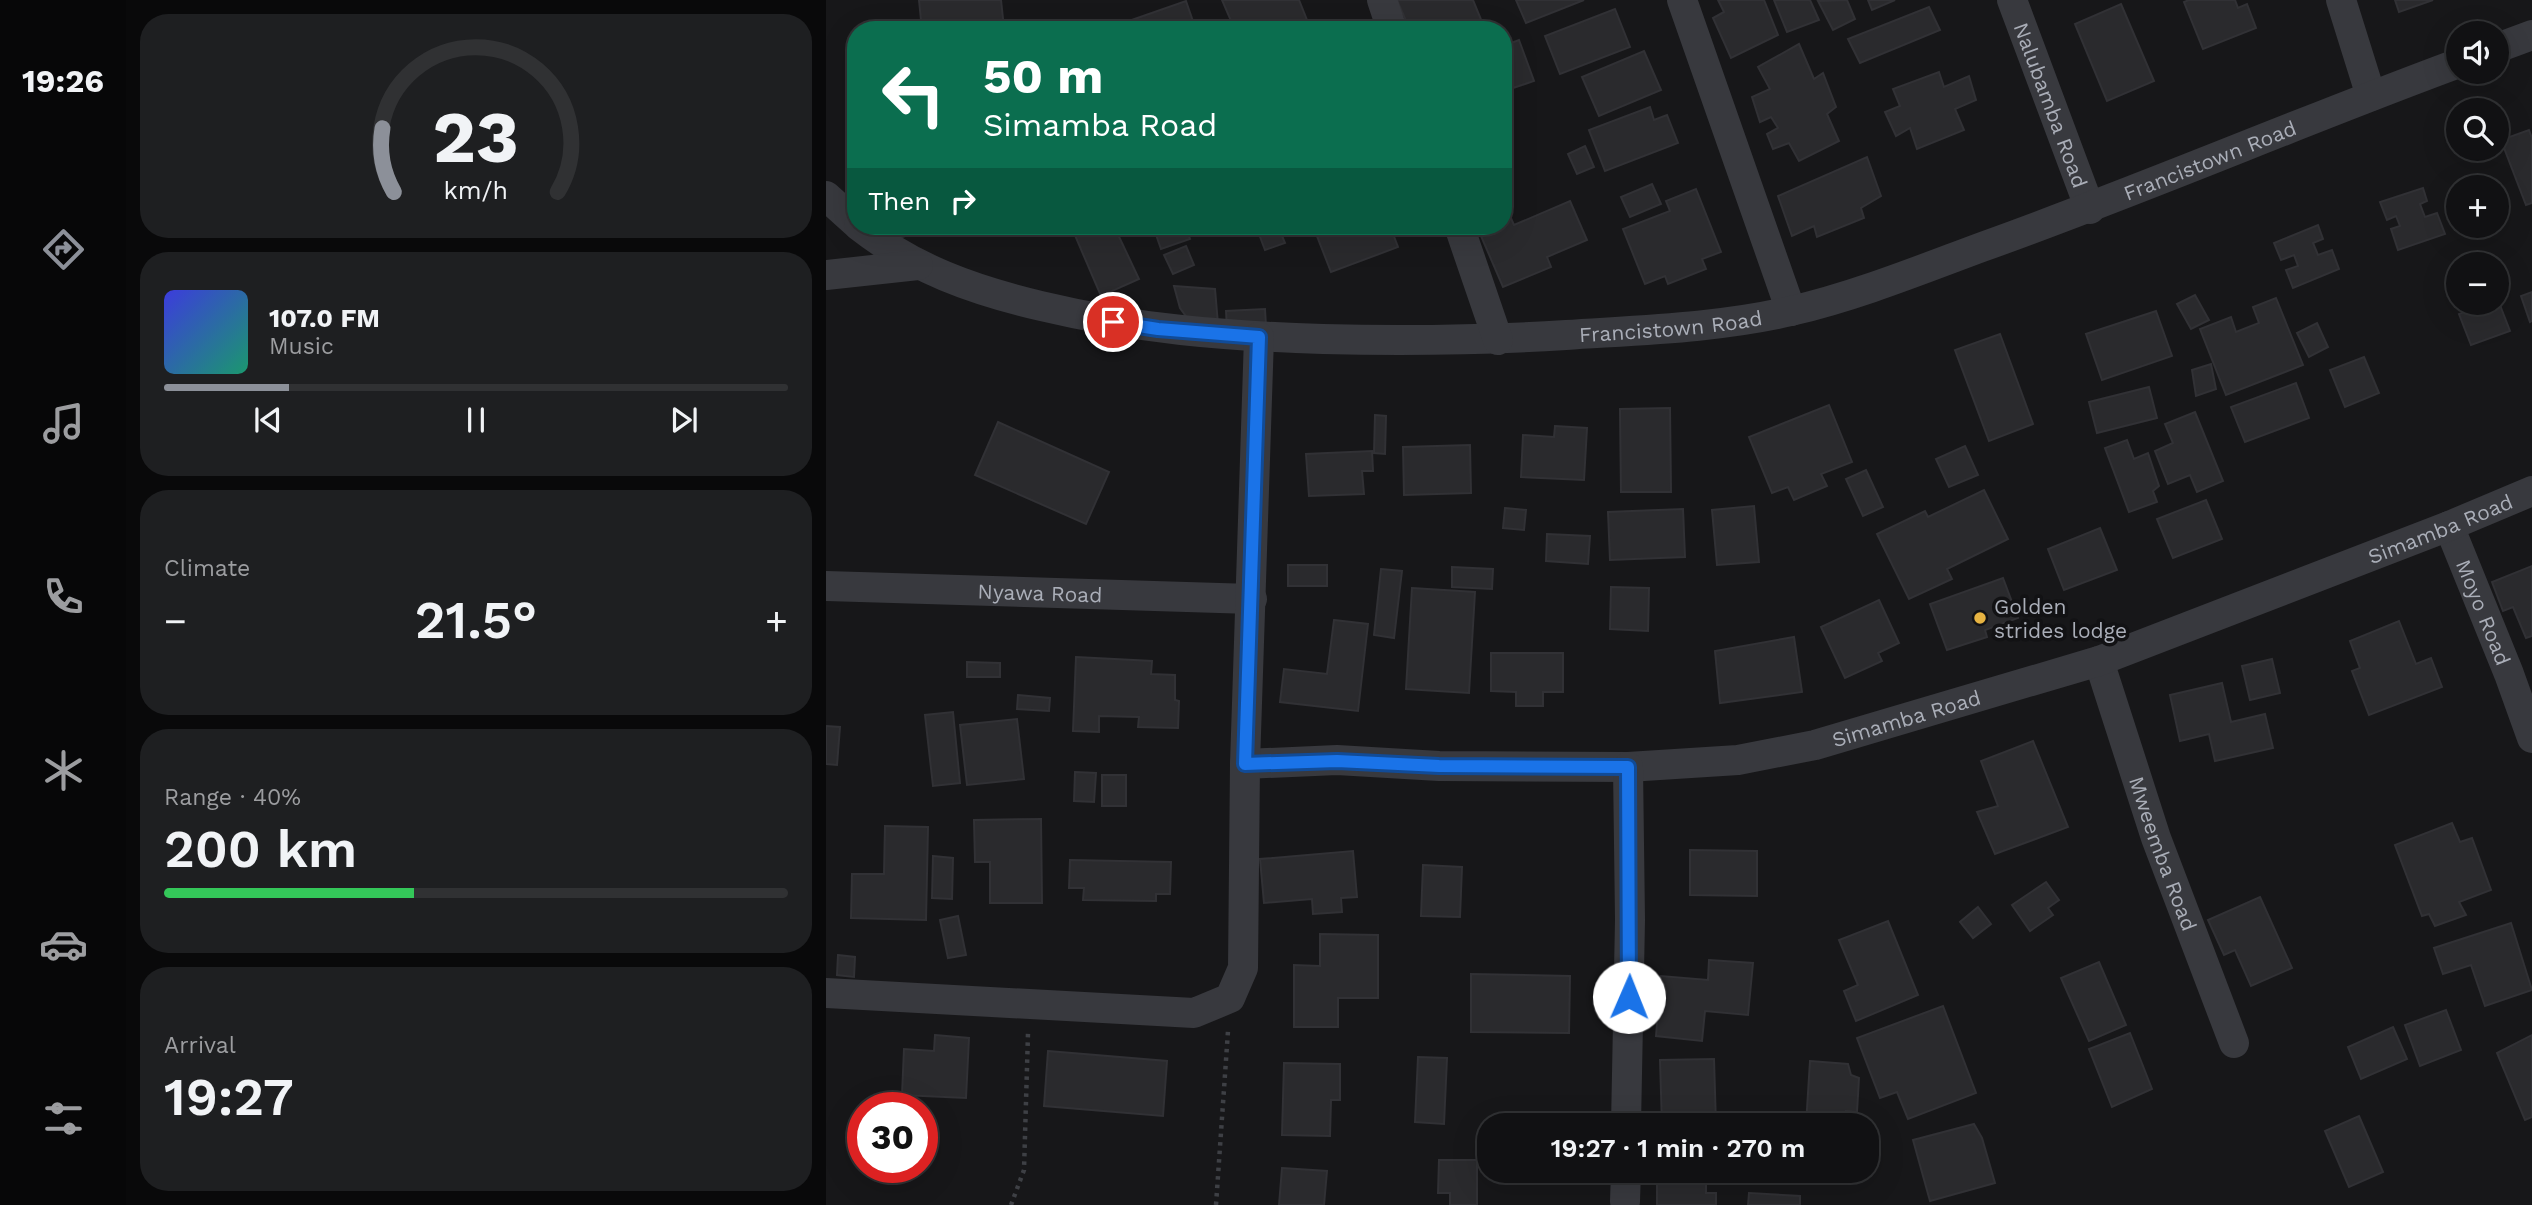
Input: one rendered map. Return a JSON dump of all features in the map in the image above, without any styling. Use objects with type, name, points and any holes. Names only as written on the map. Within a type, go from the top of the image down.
[{"type":"street","points":[[1382,0],[1389,21]]},
{"type":"street","points":[[1682,0],[1791,311]]},
{"type":"street","name":"Nalubamba Road","points":[[2012,0],[2090,209]]},
{"type":"street","points":[[2341,0],[2371,96]]},
{"type":"street","points":[[2509,44],[2532,35]]},
{"type":"street","name":"Francistown Road","points":[[870,235],[918,265],[965,286],[1091,318],[1158,329],[1259,337],[1498,340],[1658,330],[1791,311],[1915,271],[2090,209],[2446,68]]},
{"type":"street","name":"Francistown Road","points":[[826,195],[847,215]]},
{"type":"street","points":[[1462,235],[1498,340]]},
{"type":"street","points":[[826,275],[918,265]]},
{"type":"street","points":[[826,993],[1194,1013],[1230,998],[1243,968],[1245,764],[1259,337]]},
{"type":"street","name":"Simamba Road","points":[[1245,764],[1337,761],[1439,766],[1628,767],[1738,760],[1815,745],[2099,661],[2449,526],[2532,491]]},
{"type":"street","name":"Moyo Road","points":[[2449,526],[2532,738]]},
{"type":"street","name":"Nyawa Road","points":[[826,586],[1252,599]]},
{"type":"street","name":"Mweemba Road","points":[[2099,661],[2155,838],[2234,1043]]},
{"type":"street","points":[[1626,1113],[1630,920],[1628,767]]},
{"type":"street","points":[[1625,1201],[1626,1183]]},
{"type":"path","points":[[1216,1205],[1230,998]]},
{"type":"path","points":[[1011,1205],[1024,1170],[1029,1003]]},
{"type":"building","points":[[919,0],[1001,0],[1003,21],[921,21]]},
{"type":"building","points":[[1222,0],[1299,0],[1307,21],[1231,21]]},
{"type":"building","points":[[1397,0],[1473,0],[1482,21],[1406,21]]},
{"type":"building","points":[[1516,0],[1584,0],[1526,23]]},
{"type":"building","points":[[1718,0],[1764,0],[1778,35],[1731,58],[1713,18],[1724,12]]},
{"type":"building","points":[[1774,0],[1810,0],[1819,20],[1787,32]]},
{"type":"building","points":[[1847,0],[1855,19],[1833,30],[1818,1]]},
{"type":"building","points":[[1868,0],[1895,0],[1872,10]]},
{"type":"building","points":[[2235,0],[2238,8],[2247,4],[2256,28],[2203,49],[2184,2]]},
{"type":"building","points":[[2395,0],[2433,0],[2399,12]]},
{"type":"building","points":[[1186,1],[1193,21],[1129,21]]},
{"type":"building","points":[[2121,4],[2154,81],[2107,101],[2075,24]]},
{"type":"building","points":[[1929,7],[1940,30],[1860,63],[1848,39]]},
{"type":"building","points":[[1615,9],[1630,47],[1560,74],[1545,36]]},
{"type":"building","points":[[1519,40],[1534,81],[1512,88],[1512,43]]},
{"type":"building","points":[[1799,44],[1814,79],[1823,73],[1836,107],[1827,114],[1839,141],[1799,161],[1789,143],[1773,149],[1767,134],[1778,128],[1771,117],[1760,122],[1752,97],[1770,89],[1758,67]]},
{"type":"building","points":[[1644,51],[1661,90],[1599,116],[1582,77]]},
{"type":"building","points":[[1939,72],[1944,87],[1969,76],[1976,100],[1955,109],[1964,130],[1917,149],[1910,128],[1896,136],[1885,112],[1900,106],[1893,89]]},
{"type":"building","points":[[1650,107],[1654,120],[1667,115],[1678,143],[1605,171],[1589,130]]},
{"type":"building","points":[[2529,130],[2532,138],[2532,203],[2526,205],[2509,161],[2509,137]]},
{"type":"building","points":[[1585,146],[1594,167],[1577,174],[1568,154]]},
{"type":"building","points":[[1867,157],[1881,196],[1861,208],[1864,218],[1817,237],[1814,226],[1792,236],[1778,196]]},
{"type":"building","points":[[1652,184],[1661,204],[1630,217],[1621,197]]},
{"type":"building","points":[[2423,188],[2427,201],[2420,204],[2425,217],[2437,213],[2445,234],[2398,250],[2391,229],[2400,226],[2396,216],[2387,220],[2380,202]]},
{"type":"building","points":[[1696,189],[1721,252],[1702,259],[1706,269],[1668,284],[1665,276],[1645,284],[1623,229],[1670,211],[1666,201]]},
{"type":"building","points":[[1570,201],[1587,240],[1547,257],[1551,267],[1503,287],[1481,235],[1512,235],[1512,220],[1514,225]]},
{"type":"building","points":[[2318,225],[2323,239],[2313,243],[2318,255],[2332,250],[2339,269],[2293,288],[2286,270],[2298,266],[2294,255],[2281,260],[2274,243]]},
{"type":"building","points":[[885,235],[908,235],[888,242]]},
{"type":"building","points":[[1075,235],[1118,235],[1139,279],[1101,296]]},
{"type":"building","points":[[1156,235],[1188,235],[1190,239],[1161,249]]},
{"type":"building","points":[[1259,235],[1282,235],[1285,243],[1265,250]]},
{"type":"building","points":[[1317,235],[1393,235],[1398,247],[1331,272]]},
{"type":"building","points":[[1186,246],[1194,265],[1173,274],[1164,255]]},
{"type":"building","points":[[1174,286],[1215,289],[1218,324],[1188,319],[1180,308]]},
{"type":"building","points":[[2532,292],[2532,321],[2530,322],[2521,296]]},
{"type":"building","points":[[2195,295],[2209,320],[2191,329],[2177,304]]},
{"type":"building","points":[[2276,298],[2303,365],[2226,395],[2200,329],[2231,317],[2236,332],[2259,323],[2253,307]]},
{"type":"building","points":[[1265,309],[1266,326],[1227,329],[1226,311]]},
{"type":"building","points":[[2156,311],[2172,356],[2102,380],[2086,334]]},
{"type":"building","points":[[2459,315],[2504,315],[2510,331],[2471,345]]},
{"type":"building","points":[[2317,323],[2328,347],[2309,357],[2297,333]]},
{"type":"building","points":[[2000,334],[2033,424],[1989,441],[1955,350]]},
{"type":"building","points":[[2364,357],[2379,393],[2345,407],[2330,370]]},
{"type":"building","points":[[2211,364],[2216,389],[2196,396],[2192,370]]},
{"type":"building","points":[[2296,383],[2309,418],[2245,442],[2231,407]]},
{"type":"building","points":[[2149,387],[2157,418],[2097,433],[2089,402]]},
{"type":"building","points":[[1829,405],[1852,462],[1821,474],[1827,486],[1794,500],[1788,487],[1772,493],[1749,437]]},
{"type":"building","points":[[1670,408],[1671,492],[1621,492],[1620,409]]},
{"type":"building","points":[[2195,412],[2223,481],[2197,492],[2190,475],[2168,484],[2155,451],[2173,443],[2165,424]]},
{"type":"building","points":[[1375,415],[1386,416],[1385,454],[1374,453]]},
{"type":"building","points":[[998,422],[1109,472],[1086,524],[975,475]]},
{"type":"building","points":[[1555,426],[1587,428],[1584,480],[1521,477],[1523,435],[1554,437]]},
{"type":"building","points":[[2127,440],[2134,459],[2148,453],[2159,486],[2153,491],[2157,502],[2129,512],[2105,448]]},
{"type":"building","points":[[1470,445],[1471,493],[1404,495],[1403,447]]},
{"type":"building","points":[[1965,446],[1978,475],[1949,487],[1936,459]]},
{"type":"building","points":[[1372,451],[1373,471],[1362,471],[1364,494],[1309,496],[1306,454]]},
{"type":"building","points":[[1866,470],[1883,507],[1863,516],[1846,479]]},
{"type":"building","points":[[1984,490],[2008,539],[1947,569],[1952,579],[1909,599],[1877,534],[1925,511],[1928,517]]},
{"type":"building","points":[[2206,500],[2222,539],[2173,558],[2157,519]]},
{"type":"building","points":[[1754,506],[1759,562],[1717,565],[1712,510]]},
{"type":"building","points":[[1505,508],[1526,510],[1524,530],[1503,528]]},
{"type":"building","points":[[1683,509],[1685,557],[1610,560],[1608,512]]},
{"type":"building","points":[[2100,528],[2117,570],[2064,590],[2048,549]]},
{"type":"building","points":[[1547,534],[1590,536],[1588,564],[1546,561]]},
{"type":"building","points":[[1288,565],[1327,565],[1327,586],[1288,586]]},
{"type":"building","points":[[2532,566],[2532,636],[2526,638],[2513,607],[2503,611],[2492,582]]},
{"type":"building","points":[[1452,567],[1493,569],[1492,589],[1452,587]]},
{"type":"building","points":[[1381,569],[1402,571],[1394,638],[1374,635]]},
{"type":"building","points":[[2003,578],[2018,618],[1985,630],[1987,637],[1947,650],[1930,604]]},
{"type":"building","points":[[1611,587],[1649,588],[1648,631],[1610,629]]},
{"type":"building","points":[[1412,588],[1475,592],[1469,693],[1406,689]]},
{"type":"building","points":[[1879,600],[1899,643],[1878,653],[1882,661],[1845,678],[1821,627]]},
{"type":"building","points":[[1334,620],[1368,624],[1358,711],[1280,702],[1284,669],[1327,674]]},
{"type":"building","points":[[2399,621],[2416,664],[2431,658],[2442,687],[2369,715],[2352,671],[2360,668],[2350,641]]},
{"type":"building","points":[[1794,637],[1802,692],[1720,703],[1715,651]]},
{"type":"building","points":[[1491,653],[1563,653],[1563,692],[1543,692],[1543,706],[1516,706],[1516,692],[1491,691]]},
{"type":"building","points":[[1076,657],[1152,661],[1151,674],[1175,675],[1175,700],[1179,701],[1178,728],[1138,727],[1139,717],[1099,716],[1099,732],[1073,731]]},
{"type":"building","points":[[2272,659],[2280,693],[2250,700],[2242,666]]},
{"type":"building","points":[[967,662],[1000,663],[1000,677],[967,677]]},
{"type":"building","points":[[2222,683],[2231,722],[2265,714],[2273,748],[2215,761],[2209,734],[2180,741],[2170,695]]},
{"type":"building","points":[[1018,695],[1050,698],[1049,711],[1017,709]]},
{"type":"building","points":[[953,712],[960,783],[933,786],[925,715]]},
{"type":"building","points":[[1017,719],[1024,779],[967,785],[960,725]]},
{"type":"building","points":[[826,726],[840,727],[837,765],[826,764]]},
{"type":"building","points":[[2033,741],[2068,827],[1995,854],[1977,812],[1998,806],[1981,761]]},
{"type":"building","points":[[1075,772],[1096,773],[1094,802],[1074,801]]},
{"type":"building","points":[[1102,775],[1126,775],[1126,806],[1102,806]]},
{"type":"building","points":[[1041,819],[1042,903],[990,903],[990,862],[975,862],[974,820]]},
{"type":"building","points":[[2452,823],[2460,842],[2472,838],[2491,890],[2459,902],[2466,915],[2435,926],[2429,914],[2422,916],[2395,845]]},
{"type":"building","points":[[885,826],[928,827],[926,920],[851,918],[852,874],[884,874]]},
{"type":"building","points":[[1690,850],[1757,851],[1757,896],[1690,895]]},
{"type":"building","points":[[1353,851],[1357,897],[1341,898],[1342,912],[1313,914],[1312,899],[1264,903],[1260,859]]},
{"type":"building","points":[[933,856],[953,858],[952,899],[932,898]]},
{"type":"building","points":[[1070,860],[1171,862],[1170,894],[1156,894],[1156,901],[1083,900],[1084,888],[1069,888]]},
{"type":"building","points":[[1423,865],[1462,867],[1460,917],[1421,916]]},
{"type":"building","points":[[2046,882],[2059,900],[2048,908],[2053,915],[2030,931],[2012,905]]},
{"type":"building","points":[[2260,897],[2292,968],[2251,986],[2235,950],[2224,955],[2208,920]]},
{"type":"building","points":[[1978,907],[1991,924],[1973,938],[1960,922]]},
{"type":"building","points":[[958,916],[966,955],[948,958],[940,920]]},
{"type":"building","points":[[1888,921],[1918,995],[1856,1021],[1844,991],[1858,985],[1839,940]]},
{"type":"building","points":[[2511,923],[2532,990],[2485,1006],[2471,965],[2443,974],[2434,948]]},
{"type":"building","points":[[1320,934],[1378,935],[1378,998],[1338,998],[1338,1027],[1294,1027],[1294,965],[1320,966]]},
{"type":"building","points":[[838,955],[855,957],[854,977],[837,975]]},
{"type":"building","points":[[1709,960],[1753,963],[1748,1015],[1705,1011],[1702,1041],[1656,1036],[1661,976],[1708,980]]},
{"type":"building","points":[[2099,962],[2126,1025],[2089,1041],[2061,978]]},
{"type":"building","points":[[1471,974],[1570,976],[1569,1033],[1471,1032]]},
{"type":"building","points":[[1943,1006],[1976,1093],[1908,1119],[1897,1092],[1880,1098],[1857,1038]]},
{"type":"building","points":[[2446,1010],[2461,1050],[2420,1066],[2405,1025]]},
{"type":"building","points":[[2393,1027],[2407,1059],[2361,1079],[2348,1047]]},
{"type":"building","points":[[2130,1033],[2152,1089],[2112,1107],[2089,1049]]},
{"type":"building","points":[[935,1035],[969,1038],[966,1098],[938,1097],[938,1092],[902,1092],[904,1049],[934,1051]]},
{"type":"building","points":[[2532,1035],[2532,1117],[2525,1120],[2497,1053]]},
{"type":"building","points":[[1048,1051],[1167,1061],[1163,1116],[1044,1106]]},
{"type":"building","points":[[1418,1057],[1447,1058],[1444,1124],[1415,1122]]},
{"type":"building","points":[[1714,1059],[1716,1113],[1662,1113],[1660,1060]]},
{"type":"building","points":[[1810,1061],[1848,1064],[1851,1075],[1859,1078],[1857,1112],[1807,1113]]},
{"type":"building","points":[[1284,1063],[1340,1064],[1340,1100],[1331,1100],[1330,1136],[1282,1135]]},
{"type":"building","points":[[2359,1116],[2383,1172],[2349,1187],[2325,1131]]},
{"type":"building","points":[[1974,1124],[1982,1138],[1995,1183],[1930,1201],[1913,1140]]},
{"type":"building","points":[[1439,1160],[1477,1160],[1477,1205],[1450,1205],[1450,1193],[1438,1193]]},
{"type":"building","points":[[1282,1168],[1327,1171],[1324,1205],[1279,1205]]},
{"type":"building","points":[[1657,1183],[1706,1183],[1706,1193],[1716,1193],[1716,1205],[1657,1205]]},
{"type":"building","points":[[1749,1193],[1800,1196],[1800,1205],[1748,1205]]},
{"type":"place","name":"Golden strides lodge","points":[[1980,618]]},
{"type":"route","points":[[1113,322],[1158,329],[1259,337],[1245,764],[1337,761],[1439,766],[1628,767],[1629,997]]}]
